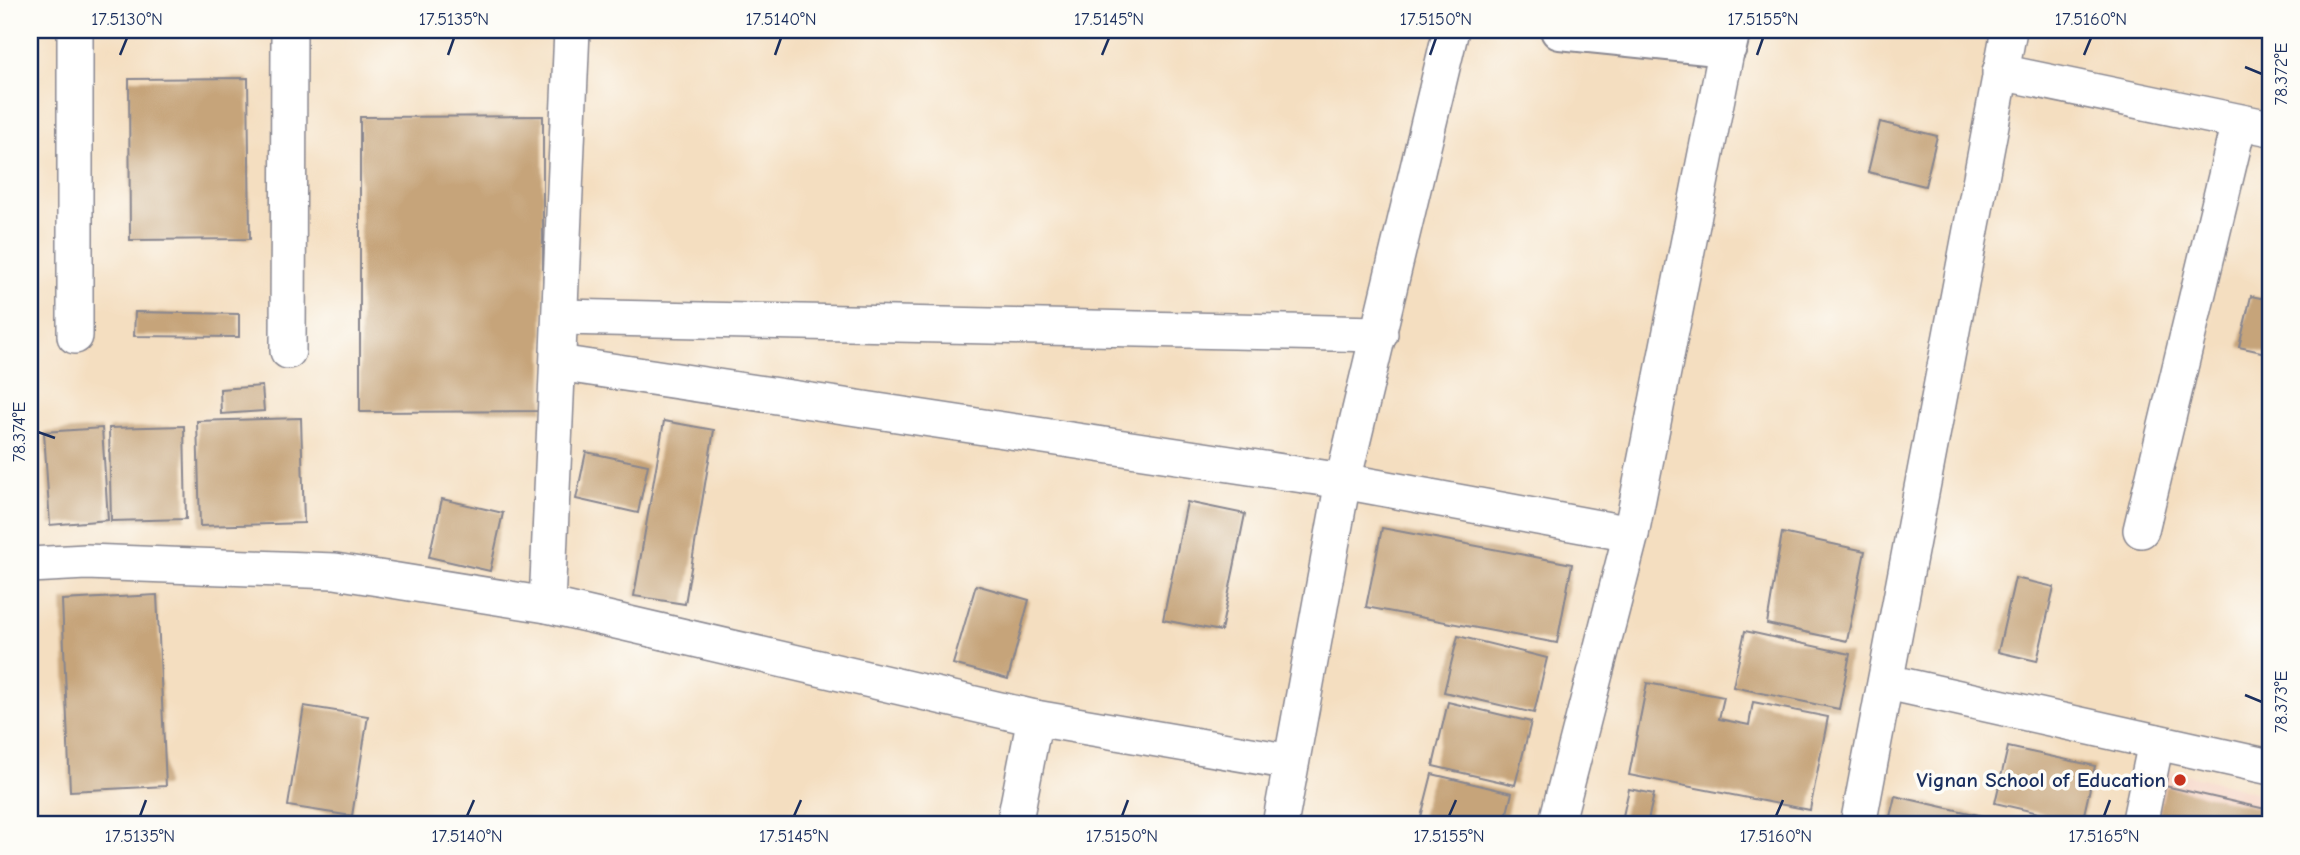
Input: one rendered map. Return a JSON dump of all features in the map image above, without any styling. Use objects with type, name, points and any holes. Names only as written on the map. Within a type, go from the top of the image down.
[{"type":"street","points":[[75,30],[75,336]]},
{"type":"street","points":[[288,351],[289,30]]},
{"type":"street","points":[[547,605],[572,30]]},
{"type":"street","points":[[1280,825],[1343,481],[1451,30]]},
{"type":"street","points":[[1556,825],[1631,534],[1729,38],[1560,30]]},
{"type":"street","points":[[1858,825],[2009,30]]},
{"type":"street","points":[[2000,72],[2255,125],[2141,530]]},
{"type":"street","points":[[560,317],[1380,334]]},
{"type":"street","points":[[558,363],[1343,481],[1631,534]]},
{"type":"street","points":[[30,565],[86,562],[335,571],[547,605],[1035,718],[1291,762]]},
{"type":"street","points":[[1887,681],[2270,768]]},
{"type":"street","points":[[1014,825],[1035,718]]},
{"type":"street","points":[[2139,825],[2156,742]]},
{"type":"shaded area","name":"Vignan School of Education","points":[[2152,765],[2270,796],[2270,825],[2139,825]]},
{"type":"building","points":[[248,78],[250,239],[130,240],[129,79]]},
{"type":"building","points":[[543,116],[543,411],[360,412],[360,117]]},
{"type":"building","points":[[1880,122],[1937,136],[1925,186],[1868,172]]},
{"type":"building","points":[[2251,296],[2270,300],[2270,354],[2239,347]]},
{"type":"building","points":[[135,312],[239,314],[239,337],[134,336]]},
{"type":"building","points":[[262,386],[264,411],[221,414],[220,389]]},
{"type":"building","points":[[301,418],[304,523],[200,526],[197,421]]},
{"type":"building","points":[[664,421],[714,430],[685,604],[634,596]]},
{"type":"building","points":[[184,426],[186,519],[111,521],[109,428]]},
{"type":"building","points":[[102,428],[108,520],[50,525],[44,432]]},
{"type":"building","points":[[586,452],[648,465],[638,513],[576,499]]},
{"type":"building","points":[[442,499],[503,513],[490,571],[429,557]]},
{"type":"building","points":[[1187,502],[1245,514],[1221,631],[1163,620]]},
{"type":"building","points":[[1382,528],[1572,564],[1557,643],[1366,607]]},
{"type":"building","points":[[1782,533],[1865,551],[1847,641],[1767,624]]},
{"type":"building","points":[[2015,578],[2054,587],[2037,661],[1998,652]]},
{"type":"building","points":[[976,585],[1029,600],[1008,679],[953,664]]},
{"type":"building","points":[[157,595],[166,786],[70,791],[62,600]]},
{"type":"building","points":[[1745,631],[1850,654],[1839,709],[1733,687]]},
{"type":"building","points":[[1458,636],[1547,658],[1534,713],[1444,692]]},
{"type":"building","points":[[1647,683],[1724,697],[1719,719],[1749,725],[1753,702],[1828,717],[1810,810],[1629,775]]},
{"type":"building","points":[[1448,702],[1531,722],[1515,785],[1433,766]]},
{"type":"building","points":[[304,706],[368,716],[352,816],[288,806]]},
{"type":"building","points":[[2008,747],[2095,766],[2082,823],[1995,803]]},
{"type":"building","points":[[1432,774],[1512,793],[1504,825],[1419,825]]},
{"type":"building","points":[[2165,786],[2270,810],[2270,825],[2156,825]]},
{"type":"building","points":[[1629,789],[1654,794],[1647,825],[1621,825]]},
{"type":"building","points":[[1895,796],[1983,816],[1981,825],[1888,825]]},
{"type":"place","name":"Vignan School of Education","points":[[2180,780]]}]
